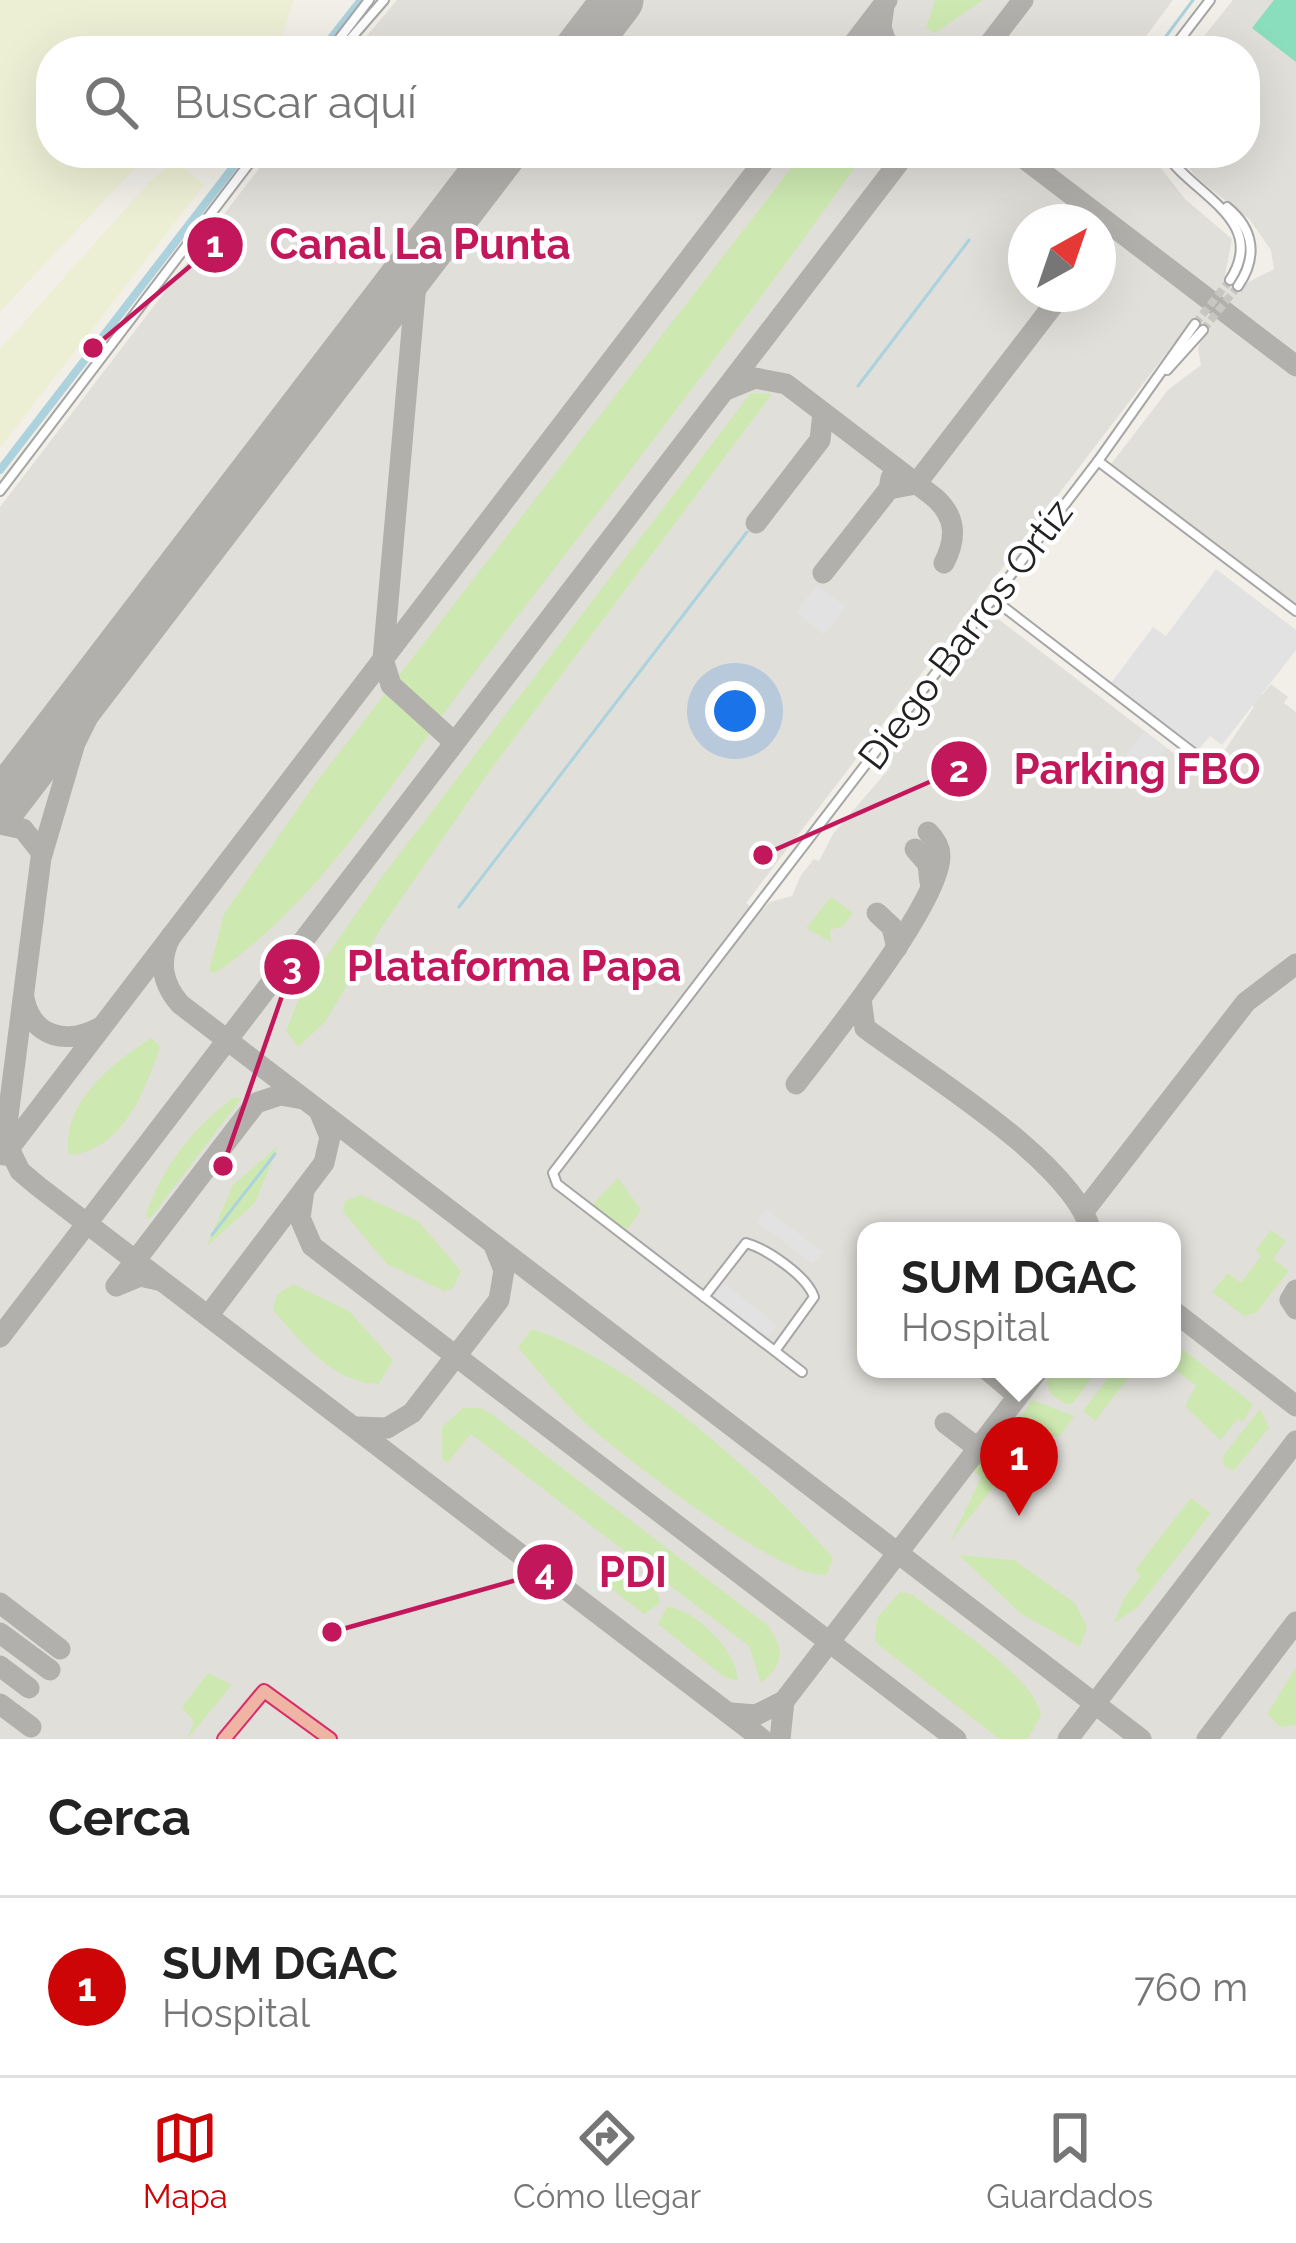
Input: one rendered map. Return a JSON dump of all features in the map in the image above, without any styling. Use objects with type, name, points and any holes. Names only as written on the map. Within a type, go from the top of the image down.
[{"type":"highway","points":[[224,1739],[259,1693],[272,1695],[330,1739]]},
{"type":"street","points":[[341,36],[369,0]]},
{"type":"street","points":[[353,36],[384,0]]},
{"type":"street","points":[[1182,36],[1210,0]]},
{"type":"street","points":[[0,491],[246,168]]},
{"type":"street","points":[[1180,168],[1235,223],[1243,241],[1234,283]]},
{"type":"street","name":"Diego Barros Ortíz","points":[[704,1297],[557,1184],[554,1169],[1199,327]]},
{"type":"street","points":[[1097,461],[1296,611]]},
{"type":"street","points":[[992,598],[1204,761]]},
{"type":"street","points":[[776,1351],[812,1305],[814,1294],[762,1249],[746,1243],[704,1297],[802,1372]]},
{"type":"shaded area","points":[[397,0],[1173,0],[1146,36],[367,36]]},
{"type":"shaded area","points":[[1233,0],[1296,0],[1296,605],[1111,464],[1168,390],[1201,365],[1198,349],[1204,331],[1191,321],[746,903],[759,913],[770,902],[792,896],[801,875],[814,859],[819,861],[833,834],[888,770],[892,763],[885,755],[993,615],[1206,778],[1254,707],[1235,692],[1244,681],[1262,695],[1271,684],[1288,697],[1284,703],[1296,712],[1296,1739],[0,1739],[0,507],[260,168],[1161,168],[1185,199],[1232,239],[1225,275],[1239,287],[1274,269],[1271,250],[1250,220],[1189,168],[1260,168],[1260,36],[1204,36]]},
{"type":"shaded area","points":[[1216,569],[1296,630],[1296,650],[1222,745],[1210,736],[1199,749],[1111,683],[1153,627],[1166,636]]},
{"type":"shaded area","points":[[816,585],[846,607],[824,635],[796,612]]},
{"type":"shaded area","points":[[1144,731],[1166,749],[1140,782],[1117,766]]},
{"type":"shaded area","points":[[766,1209],[823,1252],[813,1264],[757,1222]]},
{"type":"shaded area","points":[[724,1283],[777,1325],[768,1337],[714,1296]]},
{"type":"green space","points":[[0,0],[294,0],[282,36],[36,36],[36,168],[135,168],[0,312]]},
{"type":"green space","points":[[935,0],[983,0],[935,33],[926,28]]},
{"type":"green space","points":[[1274,0],[1296,0],[1296,62],[1252,28]]},
{"type":"green space","points":[[168,168],[184,168],[204,185],[0,448],[0,349],[152,179]]},
{"type":"green space","points":[[791,168],[854,168],[354,837],[289,911],[215,973],[209,971],[224,914],[315,784]]},
{"type":"green space","points":[[751,393],[772,394],[486,776],[381,928],[325,1022],[298,1047],[286,1031],[302,991],[381,878]]},
{"type":"green space","points":[[831,897],[853,913],[843,926],[830,930],[831,942],[806,928]]},
{"type":"green space","points":[[151,1038],[160,1046],[129,1116],[103,1143],[69,1155],[73,1118],[92,1086]]},
{"type":"green space","points":[[234,1097],[241,1099],[149,1220],[146,1214],[171,1163],[192,1135]]},
{"type":"green space","points":[[278,1146],[255,1203],[206,1247],[233,1185]]},
{"type":"green space","points":[[618,1178],[641,1210],[625,1232],[592,1205]]},
{"type":"green space","points":[[361,1195],[418,1221],[461,1271],[453,1288],[444,1291],[387,1264],[343,1212],[345,1201]]},
{"type":"green space","points":[[1271,1230],[1286,1241],[1273,1259],[1289,1271],[1256,1313],[1244,1316],[1212,1292],[1228,1273],[1241,1283],[1261,1256],[1256,1250]]},
{"type":"green space","points":[[293,1284],[349,1311],[393,1360],[379,1384],[333,1369],[273,1310],[277,1295]]},
{"type":"green space","points":[[532,1329],[614,1368],[734,1458],[833,1558],[827,1574],[807,1572],[741,1538],[597,1433],[518,1347]]},
{"type":"green space","points":[[1181,1348],[1253,1404],[1243,1422],[1238,1419],[1220,1440],[1185,1406],[1196,1386],[1181,1374]]},
{"type":"green space","points":[[1049,1378],[1091,1378],[1073,1403],[1065,1404],[1051,1394]]},
{"type":"green space","points":[[1108,1378],[1128,1378],[1095,1421],[1083,1411]]},
{"type":"green space","points":[[1032,1400],[1074,1416],[1059,1437],[1035,1435],[1018,1422]]},
{"type":"green space","points":[[463,1408],[480,1408],[493,1415],[766,1624],[780,1655],[775,1669],[761,1683],[749,1646],[471,1434],[448,1462],[442,1459],[442,1427]]},
{"type":"green space","points":[[1260,1409],[1269,1428],[1233,1471],[1223,1465],[1224,1455]]},
{"type":"green space","points":[[1009,1427],[1027,1445],[950,1542],[981,1478],[972,1470]]},
{"type":"green space","points":[[1191,1498],[1211,1513],[1138,1607],[1114,1623],[1124,1598],[1141,1576],[1135,1570]]},
{"type":"green space","points":[[959,1555],[1014,1560],[1075,1603],[1087,1627],[1080,1647],[1020,1613]]},
{"type":"green space","points":[[611,1557],[657,1591],[660,1603],[644,1614],[596,1577],[605,1558]]},
{"type":"green space","points":[[900,1592],[913,1595],[966,1634],[1023,1683],[1041,1715],[1028,1739],[999,1739],[875,1642],[877,1618]]},
{"type":"green space","points":[[667,1607],[690,1615],[713,1634],[731,1657],[738,1681],[724,1677],[658,1624]]},
{"type":"green space","points":[[1296,1667],[1296,1725],[1280,1727],[1267,1714]]},
{"type":"green space","points":[[208,1673],[232,1685],[187,1739],[194,1722],[182,1707]]},
{"type":"waterway","points":[[333,36],[361,0]]},
{"type":"waterway","points":[[1166,36],[1193,0]]},
{"type":"waterway","points":[[0,470],[232,168]]},
{"type":"waterway","points":[[858,386],[969,240]]},
{"type":"waterway","points":[[459,907],[747,532]]},
{"type":"waterway","points":[[212,1235],[275,1154]]},
{"type":"taxiway","points":[[859,36],[887,0]]},
{"type":"taxiway","points":[[995,36],[1023,0]]},
{"type":"taxiway","points":[[884,6],[884,36]]},
{"type":"taxiway","points":[[4,1155],[759,168]]},
{"type":"taxiway","points":[[0,1337],[895,168]]},
{"type":"taxiway","points":[[1037,168],[1296,366]]},
{"type":"taxiway","points":[[418,261],[383,659],[391,685],[454,742]]},
{"type":"taxiway","points":[[889,489],[916,484],[1048,312]]},
{"type":"taxiway","points":[[728,389],[755,378],[786,384],[934,497],[947,512],[952,528],[944,563]]},
{"type":"taxiway","points":[[756,523],[820,440],[823,413]]},
{"type":"taxiway","points":[[823,573],[889,489],[891,478]]},
{"type":"taxiway","points":[[148,614],[109,674],[75,743],[41,858],[5,1140],[20,1171],[762,1739]]},
{"type":"taxiway","points":[[0,824],[23,829],[42,853]]},
{"type":"taxiway","points":[[796,1084],[880,972],[922,906],[940,856],[928,832]]},
{"type":"taxiway","points":[[915,849],[928,864],[930,882]]},
{"type":"taxiway","points":[[877,913],[892,927],[897,948]]},
{"type":"taxiway","points":[[171,936],[164,972],[180,1004],[1141,1739]]},
{"type":"taxiway","points":[[1084,1211],[1246,1002],[1296,964]]},
{"type":"taxiway","points":[[24,998],[35,1022],[54,1035],[77,1036],[101,1027]]},
{"type":"taxiway","points":[[861,999],[865,1028],[1027,1148],[1056,1176],[1087,1222]]},
{"type":"taxiway","points":[[158,1280],[140,1276],[116,1286],[256,1103],[280,1095],[303,1099]]},
{"type":"taxiway","points":[[208,1316],[324,1163],[330,1137],[320,1113]]},
{"type":"taxiway","points":[[304,1190],[300,1218],[312,1246],[956,1739]]},
{"type":"taxiway","points":[[358,1427],[387,1428],[412,1413],[499,1300],[504,1270],[495,1248]]},
{"type":"taxiway","points":[[1296,1290],[1290,1300],[1296,1309]]},
{"type":"taxiway","points":[[1181,1317],[1296,1406]]},
{"type":"taxiway","points":[[997,1378],[1011,1390],[1022,1391]]},
{"type":"taxiway","points":[[731,1713],[756,1715],[784,1701],[1032,1378]]},
{"type":"taxiway","points":[[945,1423],[971,1443],[982,1444]]},
{"type":"taxiway","points":[[1068,1739],[1296,1441]]},
{"type":"taxiway","points":[[0,1603],[60,1649]]},
{"type":"taxiway","points":[[1207,1739],[1296,1622]]},
{"type":"taxiway","points":[[0,1633],[50,1670]]},
{"type":"taxiway","points":[[0,1666],[29,1688]]},
{"type":"taxiway","points":[[780,1739],[784,1701]]},
{"type":"taxiway","points":[[0,1704],[31,1727]]},
{"type":"runway","points":[[590,36],[618,0]]},
{"type":"runway","points":[[0,807],[490,168]]},
{"type":"tunnel","points":[[1195,324],[1230,280]]},
{"type":"tunnel","points":[[1203,330],[1238,286]]},
{"type":"place","name":"Canal La Punta","points":[[93,348]]},
{"type":"place","name":"Parking FBO","points":[[763,855]]},
{"type":"place","name":"Plataforma Papa","points":[[223,1166]]},
{"type":"place","name":"SUM DGAC","points":[[1019,1516]]},
{"type":"place","name":"PDI","points":[[332,1632]]}]
